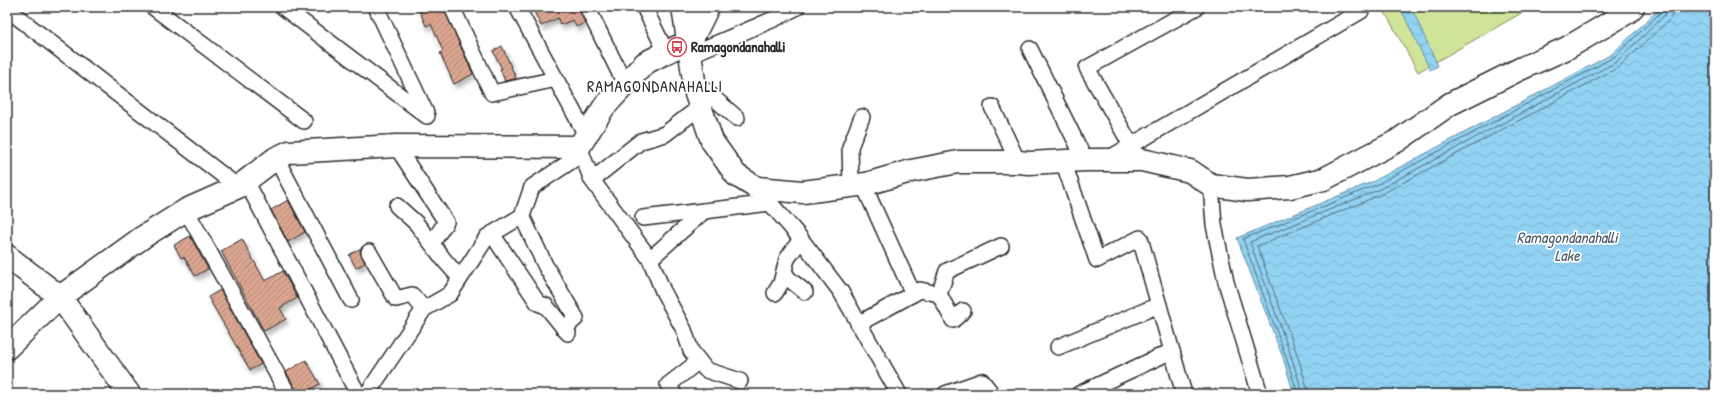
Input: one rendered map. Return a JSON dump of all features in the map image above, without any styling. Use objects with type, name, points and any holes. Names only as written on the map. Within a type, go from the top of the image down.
[{"type":"street","points":[[154,7],[304,121]]},
{"type":"street","points":[[284,7],[427,116],[376,7]]},
{"type":"street","points":[[452,7],[492,93],[556,79]]},
{"type":"street","points":[[517,7],[556,79],[582,145],[592,180],[650,259],[663,291],[684,330],[690,351],[706,370],[740,381]]},
{"type":"street","points":[[587,7],[625,84]]},
{"type":"street","points":[[644,7],[666,52]]},
{"type":"street","points":[[683,7],[693,80],[700,107],[712,141],[736,175],[763,195],[801,239],[841,292],[899,394]]},
{"type":"street","points":[[689,51],[708,7]]},
{"type":"street","points":[[367,394],[424,309],[450,294],[487,236],[522,216],[532,187],[582,145],[604,107],[645,63],[677,47],[689,51],[774,19],[797,7]]},
{"type":"street","points":[[1131,145],[1087,68],[1196,7]]},
{"type":"street","points":[[1107,160],[1361,11],[1359,7]]},
{"type":"street","points":[[643,218],[704,211],[763,195],[803,192],[857,185],[911,170],[958,162],[1029,163],[1074,160],[1142,160],[1190,171],[1211,185],[1247,190],[1290,187],[1324,179],[1397,141],[1450,104],[1520,69],[1567,48],[1628,12],[1633,7]]},
{"type":"street","points":[[7,9],[242,184],[358,394]]},
{"type":"street","points":[[1030,49],[1074,160],[1097,260],[1140,238],[1184,394]]},
{"type":"street","points":[[693,80],[736,118]]},
{"type":"street","points":[[592,180],[641,141],[665,134],[700,107]]},
{"type":"street","points":[[992,107],[1018,162]]},
{"type":"street","points":[[862,117],[850,147],[857,185],[913,294]]},
{"type":"street","points":[[7,348],[60,297],[143,237],[186,210],[242,184],[276,158],[289,152],[396,146],[582,145]]},
{"type":"street","points":[[396,146],[446,222],[432,243]]},
{"type":"street","points":[[276,158],[351,300]]},
{"type":"street","points":[[1211,185],[1214,225],[1226,282],[1260,394]]},
{"type":"street","points":[[397,206],[416,223],[460,278]]},
{"type":"street","points":[[186,210],[288,394]]},
{"type":"street","points":[[650,259],[704,211]]},
{"type":"street","points":[[492,234],[538,303],[546,306],[566,331],[576,318],[545,266],[522,216]]},
{"type":"street","points":[[775,293],[781,283],[787,259],[801,239]]},
{"type":"street","points":[[963,311],[953,320],[939,294],[947,272],[1001,246]]},
{"type":"street","points":[[369,252],[396,299],[412,295],[424,309]]},
{"type":"street","points":[[7,256],[60,297],[129,394]]},
{"type":"street","points":[[784,272],[789,279],[805,292]]},
{"type":"street","points":[[858,324],[920,290],[939,294]]},
{"type":"street","points":[[1058,348],[1159,305]]},
{"type":"street","points":[[1079,394],[1172,351]]},
{"type":"street","points":[[674,394],[668,385],[699,361]]},
{"type":"street","points":[[945,394],[982,381],[992,394]]},
{"type":"green space","points":[[1382,7],[1532,7],[1418,72]]},
{"type":"water","points":[[1400,7],[1411,7],[1438,66],[1430,70]]},
{"type":"water","name":"Ramagondanahalli Lake","points":[[1661,7],[1715,7],[1715,394],[1294,394],[1283,358],[1237,238],[1374,181],[1612,54]]},
{"type":"building","points":[[418,7],[443,7],[473,74],[454,84],[440,53],[443,51],[431,24],[426,26]]},
{"type":"building","points":[[532,7],[578,7],[585,23],[576,27],[573,20],[560,25],[558,18],[541,26]]},
{"type":"building","points":[[502,46],[516,78],[505,81],[500,69],[502,69],[493,51]]},
{"type":"building","points":[[288,200],[305,232],[288,242],[271,210]]},
{"type":"building","points":[[190,236],[208,269],[195,276],[184,257],[181,258],[174,245]]},
{"type":"building","points":[[242,239],[265,281],[283,271],[297,298],[280,308],[286,319],[264,331],[221,251]]},
{"type":"building","points":[[361,248],[360,252],[365,263],[356,268],[349,255]]},
{"type":"building","points":[[220,290],[261,364],[250,370],[208,297]]},
{"type":"building","points":[[306,360],[320,384],[302,394],[299,394],[286,372]]},
{"type":"place","name":"Ramagondanahalli","points":[[677,47]]},
{"type":"district","name":"RAMAGONDANAHALLI","points":[[655,86]]}]
